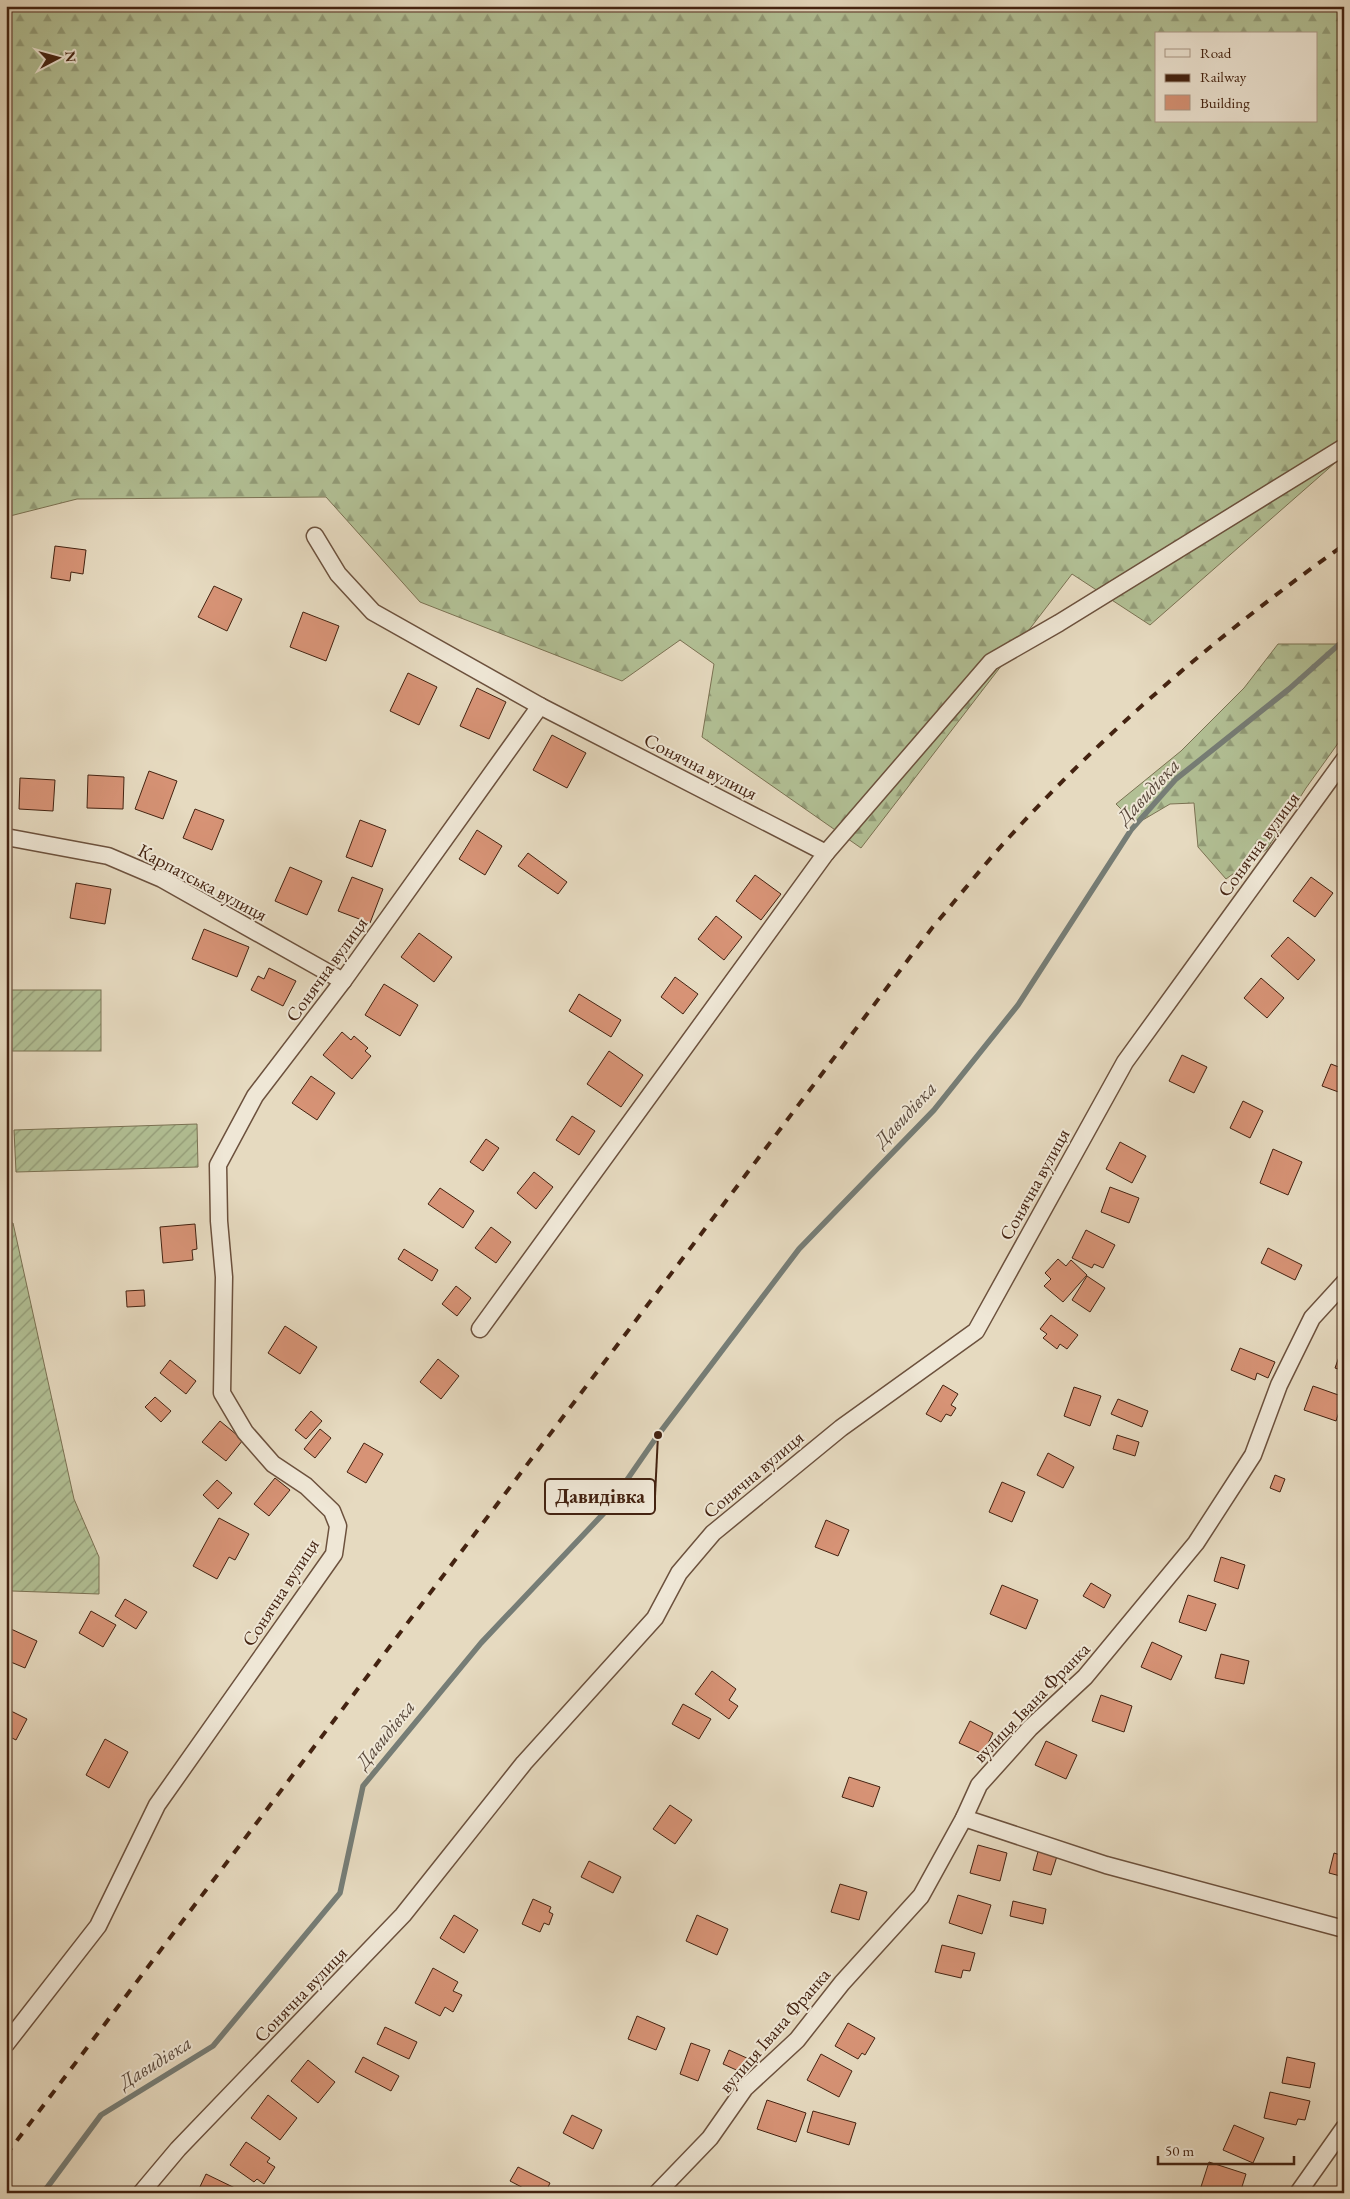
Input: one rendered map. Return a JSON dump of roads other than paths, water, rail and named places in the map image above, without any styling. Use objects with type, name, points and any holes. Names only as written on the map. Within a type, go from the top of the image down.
[{"type":"street","points":[[480,1329],[826,853],[991,662],[1059,623],[1344,447]]},
{"type":"street","points":[[315,536],[338,574],[373,612],[540,706]]},
{"type":"street","name":"Сонячна вулиця","points":[[6,2044],[98,1926],[157,1805],[334,1554],[338,1526],[332,1511],[306,1486],[273,1464],[245,1432],[222,1393],[224,1277],[218,1221],[218,1165],[254,1096],[343,981],[540,706],[826,853]]},
{"type":"street","name":"Сонячна вулиця","points":[[141,2193],[178,2149],[403,1915],[524,1763],[655,1618],[679,1573],[713,1533],[841,1428],[976,1331],[1125,1062],[1344,760]]},
{"type":"street","name":"Карпатська вулиця","points":[[6,837],[108,856],[162,879],[343,981]]},
{"type":"street","name":"вулиця Івана Франка","points":[[657,2193],[710,2138],[746,2088],[797,2040],[842,1983],[921,1896],[980,1785],[1030,1728],[1086,1677],[1196,1544],[1253,1455],[1279,1385],[1312,1318],[1344,1284]]},
{"type":"street","points":[[964,1818],[1106,1865],[1344,1929]]},
{"type":"street","points":[[1298,2193],[1344,2128]]},
{"type":"waterway","name":"Давидівка","points":[[43,2193],[101,2115],[213,2046],[340,1893],[363,1786],[481,1643],[604,1513],[658,1435],[799,1249],[934,1110],[1018,1005],[1131,830],[1176,779],[1289,689],[1344,640]]},
{"type":"railway","points":[[6,2155],[932,928],[1003,844],[1082,762],[1123,723],[1209,648],[1298,578],[1344,545]]},
{"type":"place","name":"Давидівка","points":[[658,1435]]}]
